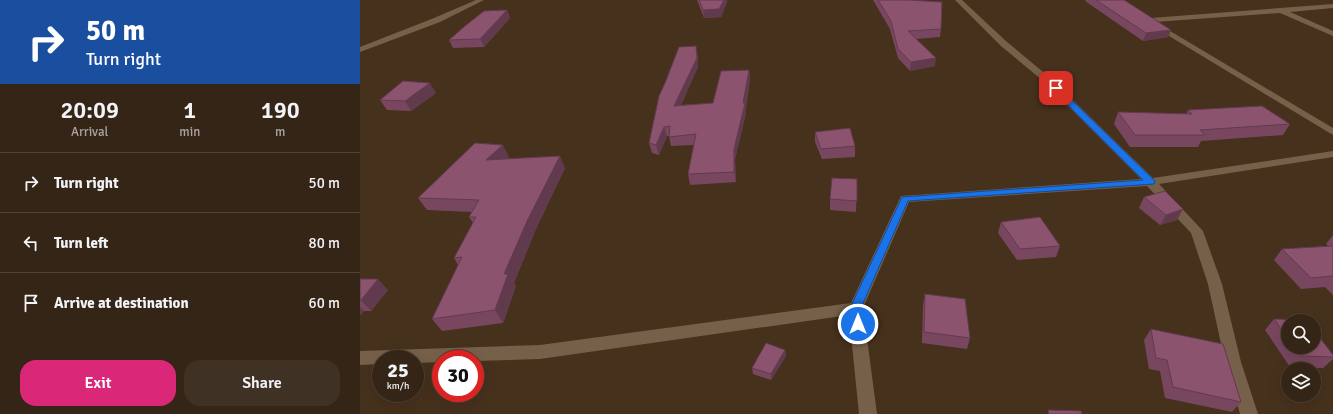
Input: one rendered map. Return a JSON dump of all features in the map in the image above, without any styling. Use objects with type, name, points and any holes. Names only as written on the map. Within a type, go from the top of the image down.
[{"type":"street","points":[[360,50],[437,20],[481,0]]},
{"type":"street","points":[[958,0],[1004,44],[1045,78],[1197,231],[1215,284],[1232,362],[1249,414]]},
{"type":"street","points":[[1333,6],[1151,20],[1150,22],[1333,132]]},
{"type":"street","points":[[1282,11],[1333,34]]},
{"type":"street","points":[[868,414],[856,308],[905,199],[1150,182],[1333,154]]},
{"type":"street","points":[[360,358],[540,352],[856,308]]},
{"type":"building","points":[[699,0],[724,0],[719,9],[703,10]]},
{"type":"building","points":[[878,0],[942,2],[941,29],[908,31],[936,58],[911,62],[898,49],[891,21]]},
{"type":"building","points":[[1096,0],[1124,0],[1171,30],[1146,33]]},
{"type":"building","points":[[507,10],[480,39],[449,40],[484,11]]},
{"type":"building","points":[[696,46],[697,58],[674,106],[713,103],[721,71],[749,70],[743,103],[745,103],[734,149],[734,172],[688,174],[696,134],[669,137],[670,126],[664,127],[656,145],[649,143],[659,96],[679,47]]},
{"type":"building","points":[[403,81],[430,83],[405,101],[380,100]]},
{"type":"building","points":[[1262,106],[1290,124],[1200,130],[1205,135],[1135,135],[1118,112],[1192,114],[1188,110]]},
{"type":"building","points":[[850,128],[855,146],[821,149],[815,132]]},
{"type":"building","points":[[475,143],[503,145],[486,160],[560,156],[528,219],[504,274],[508,274],[495,310],[432,319],[462,257],[454,258],[476,217],[469,217],[479,200],[418,198]]},
{"type":"building","points":[[832,178],[857,179],[857,201],[830,199]]},
{"type":"building","points":[[1165,191],[1183,209],[1166,215],[1144,197]]},
{"type":"building","points":[[1040,217],[1060,246],[1020,249],[1001,222]]},
{"type":"building","points":[[1333,246],[1333,276],[1311,278],[1282,249]]},
{"type":"building","points":[[360,279],[378,279],[361,300],[360,300]]},
{"type":"building","points":[[925,294],[965,299],[970,338],[924,332]]},
{"type":"building","points":[[1274,319],[1281,319],[1281,329]]},
{"type":"building","points":[[1151,329],[1223,344],[1241,402],[1173,387],[1167,360],[1156,358]]},
{"type":"building","points":[[1321,339],[1333,357],[1300,356],[1299,354],[1321,354]]},
{"type":"building","points":[[766,343],[785,350],[771,374],[752,368]]},
{"type":"building","points":[[1048,410],[1081,411],[1082,414],[1049,414]]},
{"type":"route","points":[[858,324],[856,308],[905,199],[1150,182],[1056,88]]}]
